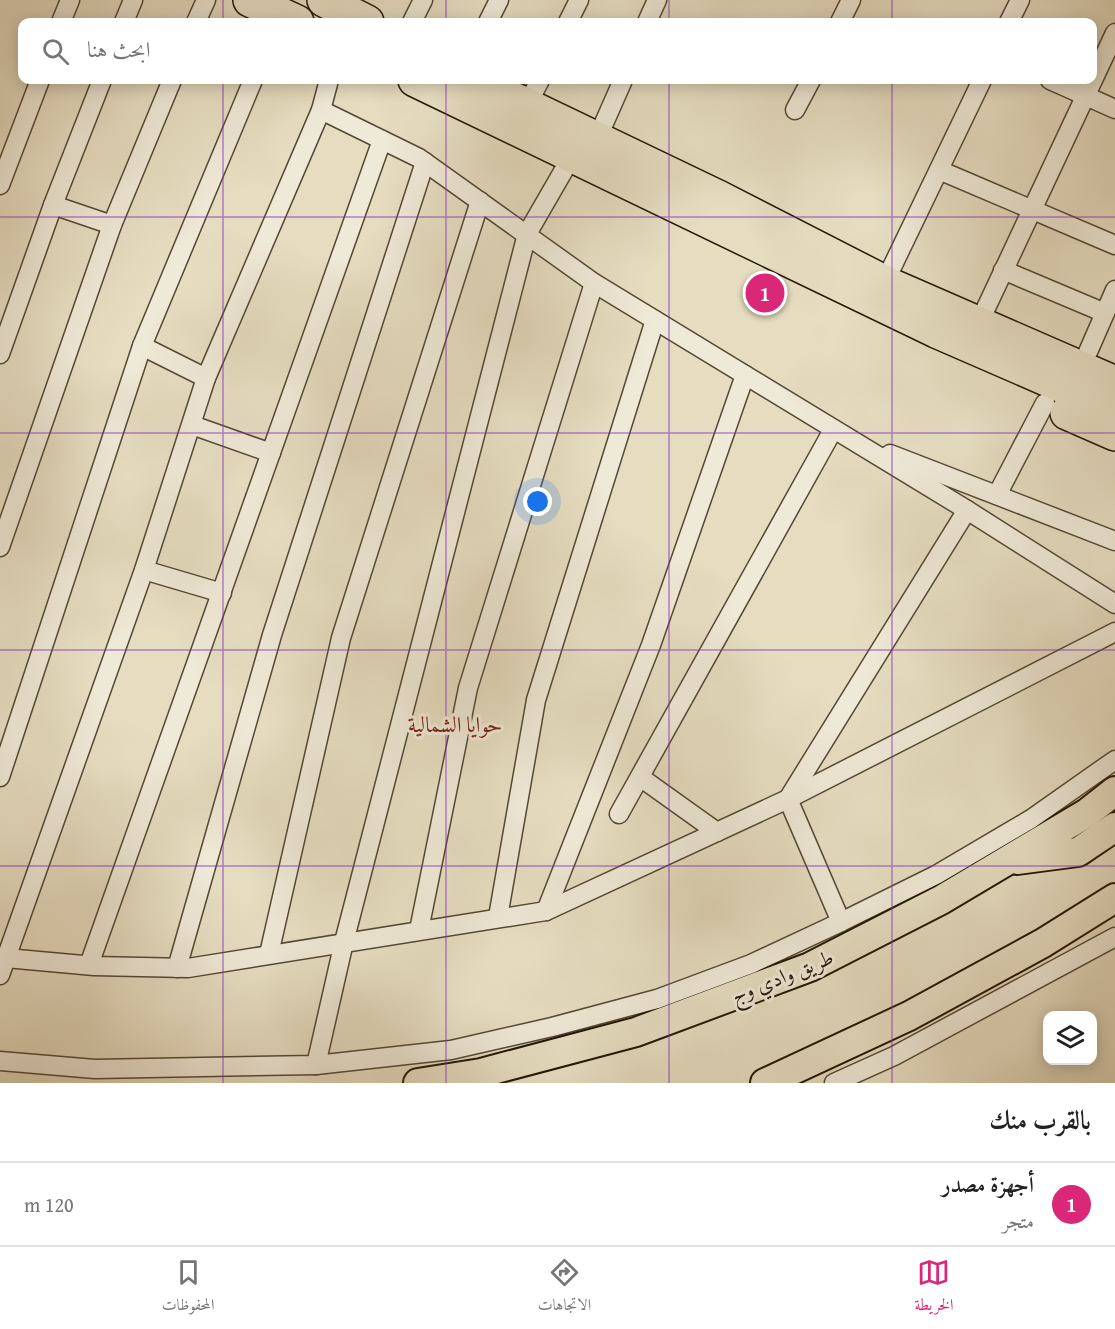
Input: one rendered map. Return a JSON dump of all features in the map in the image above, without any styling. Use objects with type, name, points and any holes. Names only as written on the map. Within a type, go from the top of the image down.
[{"type":"highway","points":[[250,0],[281,18]]},
{"type":"highway","points":[[425,84],[720,198],[890,275],[1115,383]]},
{"type":"highway","points":[[494,84],[533,92],[584,147],[921,324],[1115,409]]},
{"type":"highway","points":[[890,275],[986,308],[1102,358]]},
{"type":"highway","points":[[921,324],[945,354],[1115,434]]},
{"type":"main road","name":"طريق وادي وج","points":[[418,1083],[481,1073],[636,1032],[810,968],[941,900],[1087,813],[1115,791]]},
{"type":"main road","points":[[1005,862],[1078,852],[1115,827]]},
{"type":"main road","points":[[765,1083],[909,1016],[1043,943],[1115,898]]},
{"type":"street","points":[[63,18],[70,0]]},
{"type":"street","points":[[126,18],[133,0]]},
{"type":"street","points":[[198,18],[206,0]]},
{"type":"street","points":[[414,18],[423,0]]},
{"type":"street","points":[[490,18],[499,0]]},
{"type":"street","points":[[570,18],[579,0]]},
{"type":"street","points":[[649,18],[657,0]]},
{"type":"street","points":[[842,18],[851,0]]},
{"type":"street","points":[[1011,18],[1020,0]]},
{"type":"street","points":[[1097,71],[1115,33]]},
{"type":"street","points":[[0,185],[38,84]]},
{"type":"street","points":[[0,354],[53,205],[100,84]]},
{"type":"street","points":[[0,547],[112,225],[170,84]]},
{"type":"street","points":[[0,777],[142,346],[251,84]]},
{"type":"street","points":[[328,84],[321,110],[206,378],[144,570],[3,967],[177,968],[546,911],[788,799],[1115,632]]},
{"type":"street","points":[[316,1065],[344,942],[526,234],[584,147],[621,84]]},
{"type":"street","points":[[795,110],[809,84]]},
{"type":"street","points":[[890,275],[980,84]]},
{"type":"street","points":[[1060,84],[1115,108]]},
{"type":"street","points":[[986,308],[1091,84]]},
{"type":"street","points":[[321,110],[425,162],[594,283],[967,510],[1115,604]]},
{"type":"street","points":[[89,966],[382,140]]},
{"type":"street","points":[[177,968],[272,635],[425,162]]},
{"type":"street","points":[[939,170],[1115,246]]},
{"type":"street","points":[[269,954],[341,638],[480,201]]},
{"type":"street","points":[[53,205],[112,225]]},
{"type":"street","points":[[1003,270],[1105,313]]},
{"type":"street","points":[[419,930],[468,688],[594,283]]},
{"type":"street","points":[[1102,358],[1105,313],[1115,290]]},
{"type":"street","points":[[498,917],[536,700],[655,320]]},
{"type":"street","points":[[142,346],[206,378]]},
{"type":"street","points":[[546,911],[651,645],[745,375]]},
{"type":"street","points":[[997,495],[1045,403]]},
{"type":"street","points":[[192,425],[271,453]]},
{"type":"street","points":[[838,433],[1115,541]]},
{"type":"street","points":[[619,814],[838,433]]},
{"type":"street","points":[[788,799],[967,510]]},
{"type":"street","points":[[144,570],[222,593]]},
{"type":"street","points":[[0,1061],[95,1069],[316,1065],[451,1050],[573,1022],[657,999],[741,968],[841,922],[936,875],[1022,825],[1087,782],[1115,760]]},
{"type":"street","points":[[640,777],[717,832]]},
{"type":"street","points":[[788,799],[841,922]]},
{"type":"street","points":[[834,1083],[894,1056],[1115,937]]},
{"type":"place","name":"أجهزة مصدر","points":[[765,293]]},
{"type":"district","name":"حوايا الشمالية","points":[[455,724]]}]
